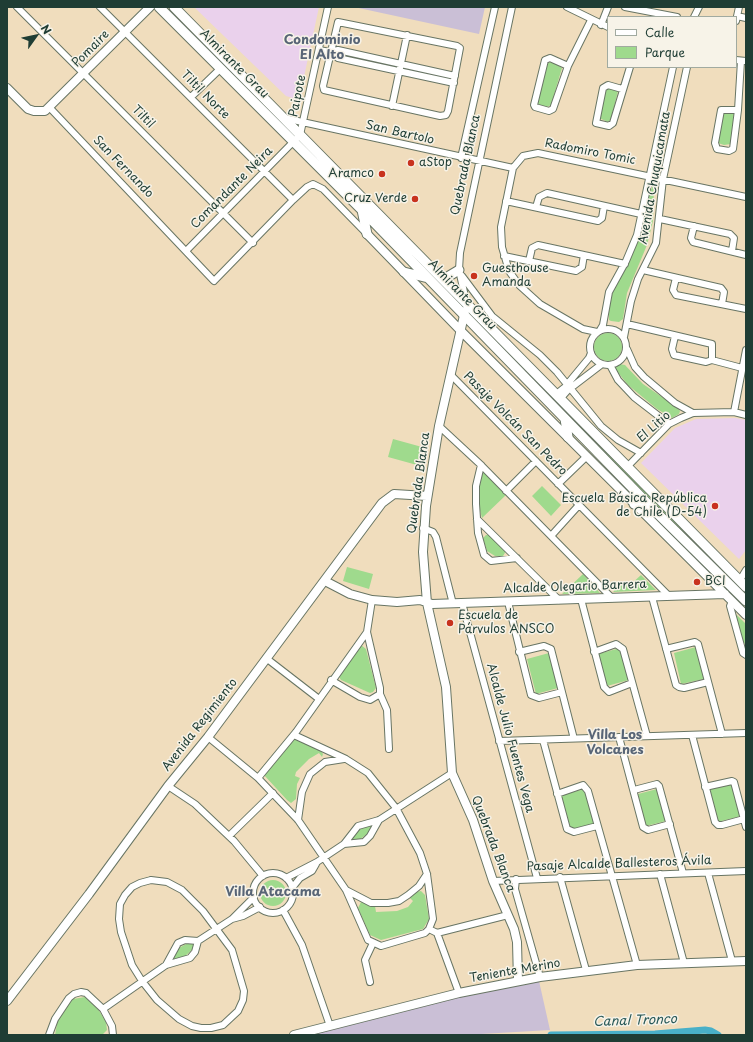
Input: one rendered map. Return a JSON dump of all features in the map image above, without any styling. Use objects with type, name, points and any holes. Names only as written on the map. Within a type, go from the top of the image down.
[{"type":"main road","name":"Almirante Grau","points":[[159,7],[221,68],[298,138],[444,279],[558,397],[743,583]]},
{"type":"main road","name":"Almirante Grau","points":[[174,7],[283,118],[298,138],[361,209],[650,506],[746,601]]},
{"type":"main road","points":[[361,209],[367,234]]},
{"type":"main road","points":[[444,279],[459,270]]},
{"type":"main road","points":[[404,272],[429,278]]},
{"type":"main road","points":[[565,419],[568,437]]},
{"type":"main road","points":[[634,504],[650,506]]},
{"type":"street","name":"Tiltil","points":[[17,7],[253,243]]},
{"type":"street","name":"Tiltil Norte","points":[[100,7],[293,200]]},
{"type":"street","name":"Pomaire","points":[[50,108],[150,7]]},
{"type":"street","name":"Paipote","points":[[298,138],[303,122],[328,7]]},
{"type":"street","points":[[461,158],[495,7]]},
{"type":"street","name":"Quebrada Blanca","points":[[512,7],[478,162],[460,253],[459,270],[466,303],[465,316],[439,426],[423,528],[426,603],[446,687],[452,773],[473,820],[493,881],[508,915],[517,942],[518,981]]},
{"type":"street","points":[[567,7],[607,28]]},
{"type":"street","points":[[601,25],[608,7]]},
{"type":"street","points":[[625,7],[638,8],[673,16]]},
{"type":"street","points":[[694,16],[699,7]]},
{"type":"street","points":[[568,66],[550,58],[545,60],[534,105],[535,107],[549,111],[553,109],[568,66],[591,20]]},
{"type":"street","points":[[338,22],[407,35],[460,48],[454,83],[446,115],[440,116],[324,90],[323,86],[330,52],[338,22]]},
{"type":"street","points":[[392,106],[407,35]]},
{"type":"street","points":[[319,50],[330,52],[338,50],[455,76]]},
{"type":"street","points":[[330,52],[338,58],[454,83]]},
{"type":"street","points":[[738,110],[721,110],[715,143],[717,149],[729,151],[733,149],[738,110],[741,61]]},
{"type":"street","points":[[191,97],[221,68]]},
{"type":"street","points":[[622,89],[608,85],[603,88],[596,122],[608,126],[613,124],[622,89],[630,68]]},
{"type":"street","name":"Avenida Chuquicamata","points":[[591,341],[603,325],[609,292],[625,264],[637,235],[674,68]]},
{"type":"street","name":"Avenida Chuquicamata","points":[[624,337],[628,324],[630,301],[656,243],[660,219],[663,179],[687,68]]},
{"type":"street","points":[[7,88],[28,109],[40,112],[50,108]]},
{"type":"street","name":"San Fernando","points":[[50,108],[214,281],[253,243]]},
{"type":"street","name":"San Bartolo","points":[[283,118],[478,162],[513,168]]},
{"type":"street","name":"Comandante Neira","points":[[186,251],[298,138]]},
{"type":"street","name":"Radomiro Tomic","points":[[513,168],[523,156],[538,153],[746,197]]},
{"type":"street","points":[[513,168],[501,227],[504,256],[509,271],[519,285],[530,296],[583,329],[598,331],[613,329],[624,337],[627,349],[635,367],[644,377],[675,403],[694,413]]},
{"type":"street","name":"Almirante Grau","points":[[293,200],[307,187],[313,184],[323,189],[461,331],[746,615]]},
{"type":"street","points":[[536,207],[539,196],[547,193],[641,214]]},
{"type":"street","points":[[253,243],[293,200]]},
{"type":"street","points":[[506,201],[598,220],[602,218],[604,206]]},
{"type":"street","points":[[660,219],[733,235],[732,251]]},
{"type":"street","points":[[694,226],[691,238],[693,242],[746,255]]},
{"type":"street","points":[[529,261],[532,248],[538,245],[625,264]]},
{"type":"street","points":[[504,256],[576,270],[582,267],[584,255]]},
{"type":"street","points":[[459,270],[492,316],[540,355],[569,386],[601,426],[618,440],[641,453]]},
{"type":"street","points":[[643,270],[721,288],[724,292],[722,304]]},
{"type":"street","points":[[676,278],[673,290],[676,295],[746,309]]},
{"type":"street","points":[[628,324],[712,344],[712,360]]},
{"type":"street","points":[[558,397],[569,386],[591,353],[591,341],[583,329]]},
{"type":"street","points":[[674,336],[672,349],[674,355],[706,362],[712,360],[742,368]]},
{"type":"street","points":[[591,353],[595,360],[602,364],[610,365],[621,360],[627,349]]},
{"type":"street","points":[[734,412],[746,350]]},
{"type":"street","points":[[569,386],[602,364]]},
{"type":"street","points":[[610,365],[618,380],[634,397],[670,424]]},
{"type":"street","name":"Pasaje Volcán San Pedro","points":[[451,375],[669,596]]},
{"type":"street","name":"El Litio","points":[[628,466],[670,424],[694,413],[734,412],[746,415]]},
{"type":"street","points":[[439,426],[481,465],[612,598]]},
{"type":"street","points":[[558,484],[587,456]]},
{"type":"street","points":[[506,491],[536,461]]},
{"type":"street","points":[[481,465],[476,486],[477,518],[478,533],[484,555],[491,561],[517,558]]},
{"type":"street","name":"Avenida Regimiento","points":[[7,1001],[89,894],[168,786],[208,737],[387,497],[394,494],[427,496]]},
{"type":"street","points":[[551,536],[579,505]]},
{"type":"street","points":[[477,518],[559,600]]},
{"type":"street","points":[[423,528],[433,532],[436,537],[453,604]]},
{"type":"street","points":[[725,594],[732,587],[743,583],[746,570]]},
{"type":"street","name":"Alcalde Olegario Barrera","points":[[325,581],[350,594],[372,600],[397,602],[420,600],[426,603],[453,604],[725,594]]},
{"type":"street","points":[[652,597],[676,685],[684,688],[708,682]]},
{"type":"street","points":[[581,599],[604,687],[609,692],[632,684]]},
{"type":"street","points":[[372,600],[367,632],[380,688],[380,694],[384,700],[387,710],[389,749]]},
{"type":"street","points":[[732,601],[730,606],[742,653],[746,655]]},
{"type":"street","points":[[508,602],[531,695],[539,698],[562,692]]},
{"type":"street","name":"Alcalde Julio Fuentes Vega","points":[[462,603],[537,878]]},
{"type":"street","points":[[258,778],[294,735],[331,680],[367,632]]},
{"type":"street","points":[[666,649],[695,642],[698,644],[722,734]]},
{"type":"street","points":[[594,652],[616,644],[623,649],[647,736]]},
{"type":"street","points":[[520,652],[544,646],[551,649],[574,738]]},
{"type":"street","points":[[266,658],[319,699]]},
{"type":"street","points":[[331,680],[360,697],[370,700],[380,694]]},
{"type":"street","points":[[499,741],[746,733]]},
{"type":"street","points":[[208,737],[258,778],[298,820],[346,890],[365,934],[373,943],[381,946],[426,933],[433,919],[427,874],[417,846],[396,808],[368,773],[346,759],[294,735]]},
{"type":"street","points":[[692,735],[715,822],[722,825],[744,819]]},
{"type":"street","points":[[619,737],[645,829],[670,824]]},
{"type":"street","points":[[543,740],[567,829],[570,832],[597,826]]},
{"type":"street","points":[[298,820],[302,792],[310,774],[325,762],[346,759]]},
{"type":"street","points":[[286,878],[317,862],[344,844],[358,826],[379,820],[452,773]]},
{"type":"street","points":[[705,787],[732,781],[734,782],[746,827]]},
{"type":"street","points":[[634,790],[657,784],[660,786],[683,874]]},
{"type":"street","points":[[557,794],[583,785],[586,787],[637,965]]},
{"type":"street","points":[[168,786],[195,804],[229,836],[263,876]]},
{"type":"street","points":[[229,836],[273,793]]},
{"type":"street","points":[[344,844],[364,842],[370,836],[379,820]]},
{"type":"street","points":[[292,888],[286,878],[275,873],[263,876],[255,885],[254,898],[260,907],[271,912],[283,910],[291,900],[292,888],[300,878],[312,870],[317,862]]},
{"type":"street","name":"Pasaje Alcalde Ballesteros Ávila","points":[[493,881],[560,877],[746,871]]},
{"type":"street","points":[[708,873],[732,961]]},
{"type":"street","points":[[346,890],[371,903],[388,903],[399,900],[420,886],[427,874]]},
{"type":"street","points":[[660,874],[684,963]]},
{"type":"street","points":[[560,877],[586,970]]},
{"type":"street","points":[[516,879],[515,889],[540,977]]},
{"type":"street","points":[[151,880],[172,884],[197,904],[217,929],[232,950],[244,991],[243,1000],[238,1011],[223,1025],[211,1028],[192,1026],[169,1011],[157,1000],[142,981],[128,954],[119,924],[122,900],[132,887],[151,880]]},
{"type":"street","points":[[166,965],[178,943],[185,940],[198,941],[232,919],[254,898]]},
{"type":"street","points":[[232,919],[243,916],[260,907]]},
{"type":"street","points":[[283,910],[302,945],[330,1026]]},
{"type":"street","points":[[429,929],[437,933],[508,915]]},
{"type":"street","points":[[437,933],[459,994]]},
{"type":"street","points":[[103,1009],[166,965],[190,958],[195,952],[198,941]]},
{"type":"street","points":[[370,982],[365,960],[373,943]]},
{"type":"street","name":"Teniente Merino","points":[[294,1035],[459,994],[540,977],[586,970],[637,965],[746,961]]},
{"type":"street","points":[[50,1035],[56,1019],[74,994],[81,992],[86,993],[103,1009],[112,1026],[113,1035]]},
{"type":"shaded area","points":[[194,7],[319,7],[299,100],[286,96]]},
{"type":"shaded area","points":[[354,7],[485,7],[479,34]]},
{"type":"shaded area","name":"Escuela Básica República de Chile (D-54)","points":[[735,418],[746,420],[746,550],[739,559],[641,463],[675,428],[696,419]]},
{"type":"shaded area","points":[[539,981],[550,1030],[464,1035],[303,1035],[459,996]]},
{"type":"green space","points":[[553,62],[562,68],[551,105],[547,107],[537,104],[545,67],[547,63]]},
{"type":"green space","points":[[609,88],[618,91],[611,119],[608,122],[599,118],[606,90]]},
{"type":"green space","points":[[726,112],[734,113],[731,144],[724,145],[718,143],[722,115]]},
{"type":"green space","points":[[654,183],[653,221],[647,245],[627,293],[623,319],[619,322],[611,321],[609,320],[609,311],[613,290],[641,234],[649,194]]},
{"type":"green space","points":[[608,333],[618,337],[622,347],[618,357],[608,361],[598,357],[594,347],[598,337]]},
{"type":"green space","points":[[507,356],[570,414],[703,549],[679,530]]},
{"type":"green space","points":[[616,365],[625,365],[643,384],[678,408],[680,411],[679,414],[672,418],[657,409],[628,385],[616,370]]},
{"type":"green space","points":[[393,439],[422,447],[417,465],[388,457]]},
{"type":"green space","points":[[483,471],[506,495],[482,518],[478,503],[478,494]]},
{"type":"green space","points":[[542,486],[561,505],[551,516],[532,496]]},
{"type":"green space","points":[[486,535],[490,535],[506,551],[503,556],[495,556],[487,551],[483,538]]},
{"type":"green space","points":[[347,567],[373,574],[369,589],[343,581]]},
{"type":"green space","points":[[583,574],[600,593],[562,594]]},
{"type":"green space","points":[[641,575],[656,590],[613,592],[624,581],[629,586]]},
{"type":"green space","points":[[736,614],[746,624],[746,646],[742,639]]},
{"type":"green space","points":[[361,645],[366,649],[376,688],[370,693],[341,680],[339,677],[339,674]]},
{"type":"green space","points":[[696,647],[704,679],[681,684],[674,653]]},
{"type":"green space","points":[[620,648],[629,680],[607,686],[598,654]]},
{"type":"green space","points":[[549,653],[558,688],[536,694],[527,659]]},
{"type":"green space","points":[[293,739],[318,747],[323,754],[322,757],[319,753],[309,759],[296,772],[295,776],[300,778],[297,784],[296,799],[291,803],[264,775]]},
{"type":"green space","points":[[733,784],[741,816],[718,822],[710,789]]},
{"type":"green space","points":[[585,789],[594,824],[571,830],[561,795]]},
{"type":"green space","points":[[657,789],[666,821],[646,826],[638,794]]},
{"type":"green space","points":[[367,824],[375,824],[371,831],[359,840],[349,841],[354,832]]},
{"type":"green space","points":[[273,880],[282,884],[286,893],[282,902],[273,906],[264,902],[260,893],[264,884]]},
{"type":"green space","points":[[421,891],[425,895],[429,919],[423,929],[381,940],[370,935],[358,908],[361,902],[375,906],[376,912],[397,911],[408,907],[413,901],[410,898],[416,892]]},
{"type":"green space","points":[[188,943],[194,944],[193,949],[183,958],[171,960],[177,949]]},
{"type":"green space","points":[[85,997],[98,1009],[106,1022],[107,1030],[102,1035],[55,1035],[58,1018],[73,999]]},
{"type":"waterway","name":"Canal Tronco","points":[[551,1035],[655,1034],[705,1030],[711,1031],[718,1035]]},
{"type":"place","name":"aStop","points":[[411,163]]},
{"type":"place","name":"Aramco","points":[[382,174]]},
{"type":"place","name":"Cruz Verde","points":[[415,199]]},
{"type":"place","name":"Guesthouse Amanda","points":[[474,276]]},
{"type":"place","name":"Escuela Básica República de Chile (D-54)","points":[[715,506]]},
{"type":"place","name":"BCI","points":[[697,582]]},
{"type":"place","name":"Escuela de Párvulos ANSCO","points":[[450,623]]},
{"type":"district","name":"Condominio El Alto","points":[[322,48]]},
{"type":"district","name":"Villa Los Volcanes","points":[[615,742]]},
{"type":"district","name":"Villa Atacama","points":[[273,892]]}]
